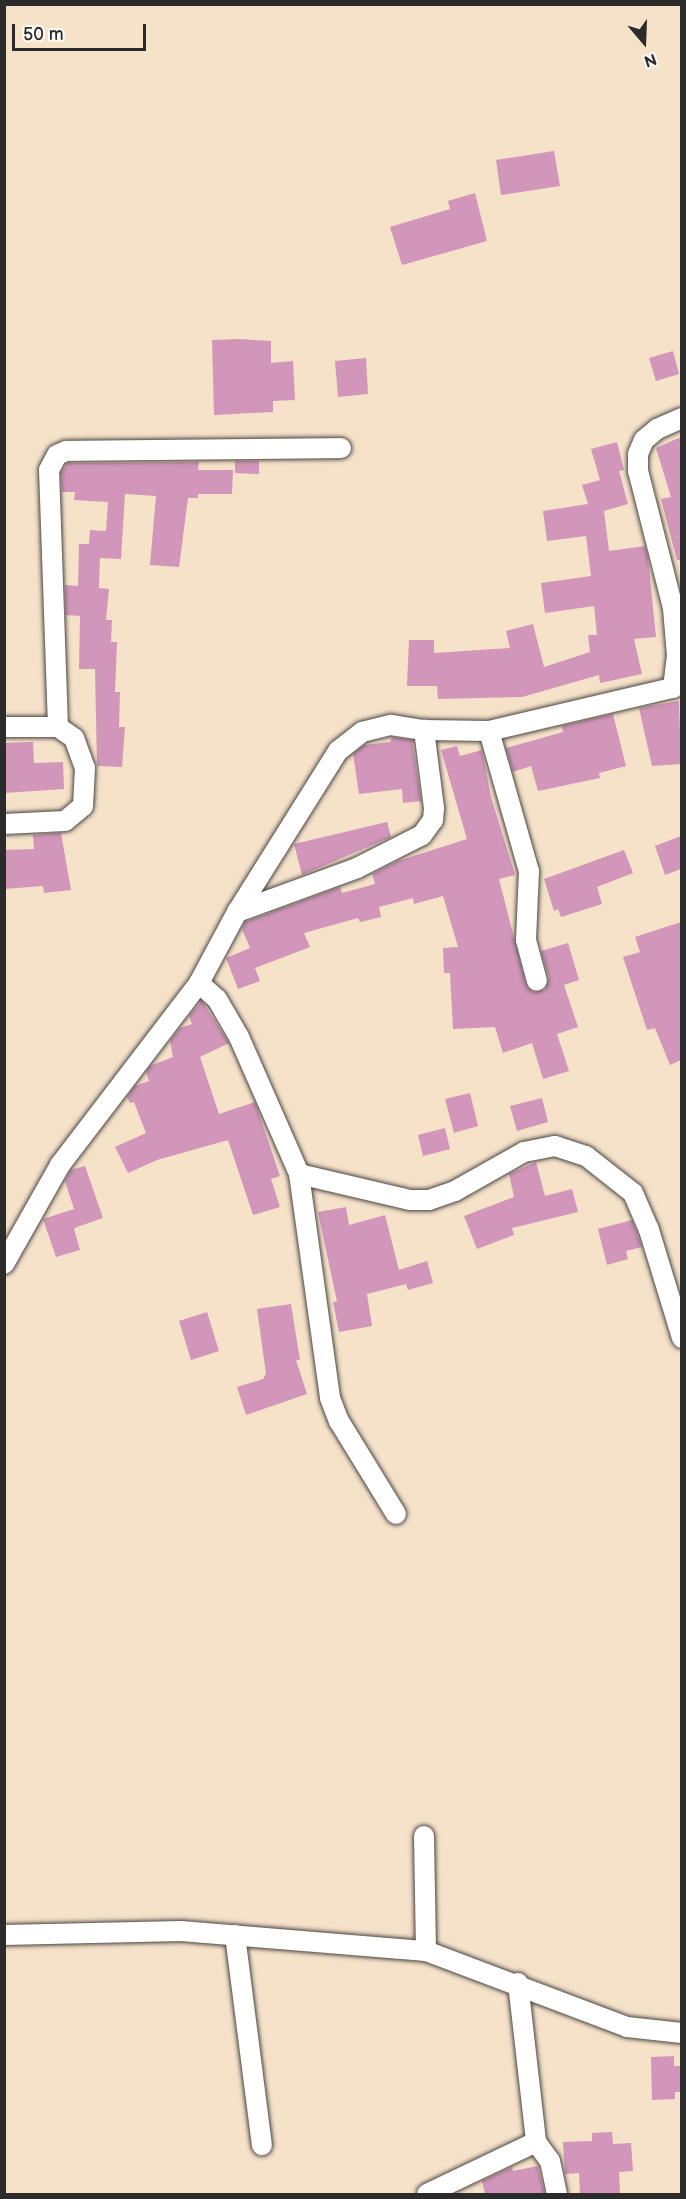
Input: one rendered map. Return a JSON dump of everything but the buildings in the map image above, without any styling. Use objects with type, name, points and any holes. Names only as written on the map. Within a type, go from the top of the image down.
[{"type":"street","points":[[4,1264],[60,1165],[199,983],[237,912],[338,751],[362,732],[391,725],[424,730],[489,731],[677,690],[673,608],[638,471],[638,454],[644,440],[657,429],[681,418]]},
{"type":"street","points":[[58,727],[49,470],[57,455],[66,451],[341,448]]},
{"type":"street","points":[[4,727],[58,727],[74,738],[85,768],[83,806],[65,821],[4,824]]},
{"type":"street","points":[[237,912],[357,868],[422,835],[433,820],[434,808],[424,730]]},
{"type":"street","points":[[489,731],[529,871],[525,940],[537,981]]},
{"type":"street","points":[[199,983],[217,999],[239,1037],[299,1174],[330,1398],[339,1421],[396,1514]]},
{"type":"street","points":[[299,1174],[410,1200],[429,1200],[455,1191],[524,1152],[555,1146],[586,1156],[633,1192],[677,1309],[681,1338]]},
{"type":"street","points":[[424,1836],[426,1951]]},
{"type":"street","points":[[4,1935],[181,1931],[426,1951],[518,1983],[627,2027],[681,2033]]},
{"type":"street","points":[[235,1935],[262,2145]]},
{"type":"street","points":[[518,1983],[536,2142],[550,2161],[557,2194]]},
{"type":"street","points":[[427,2194],[536,2142]]}]
